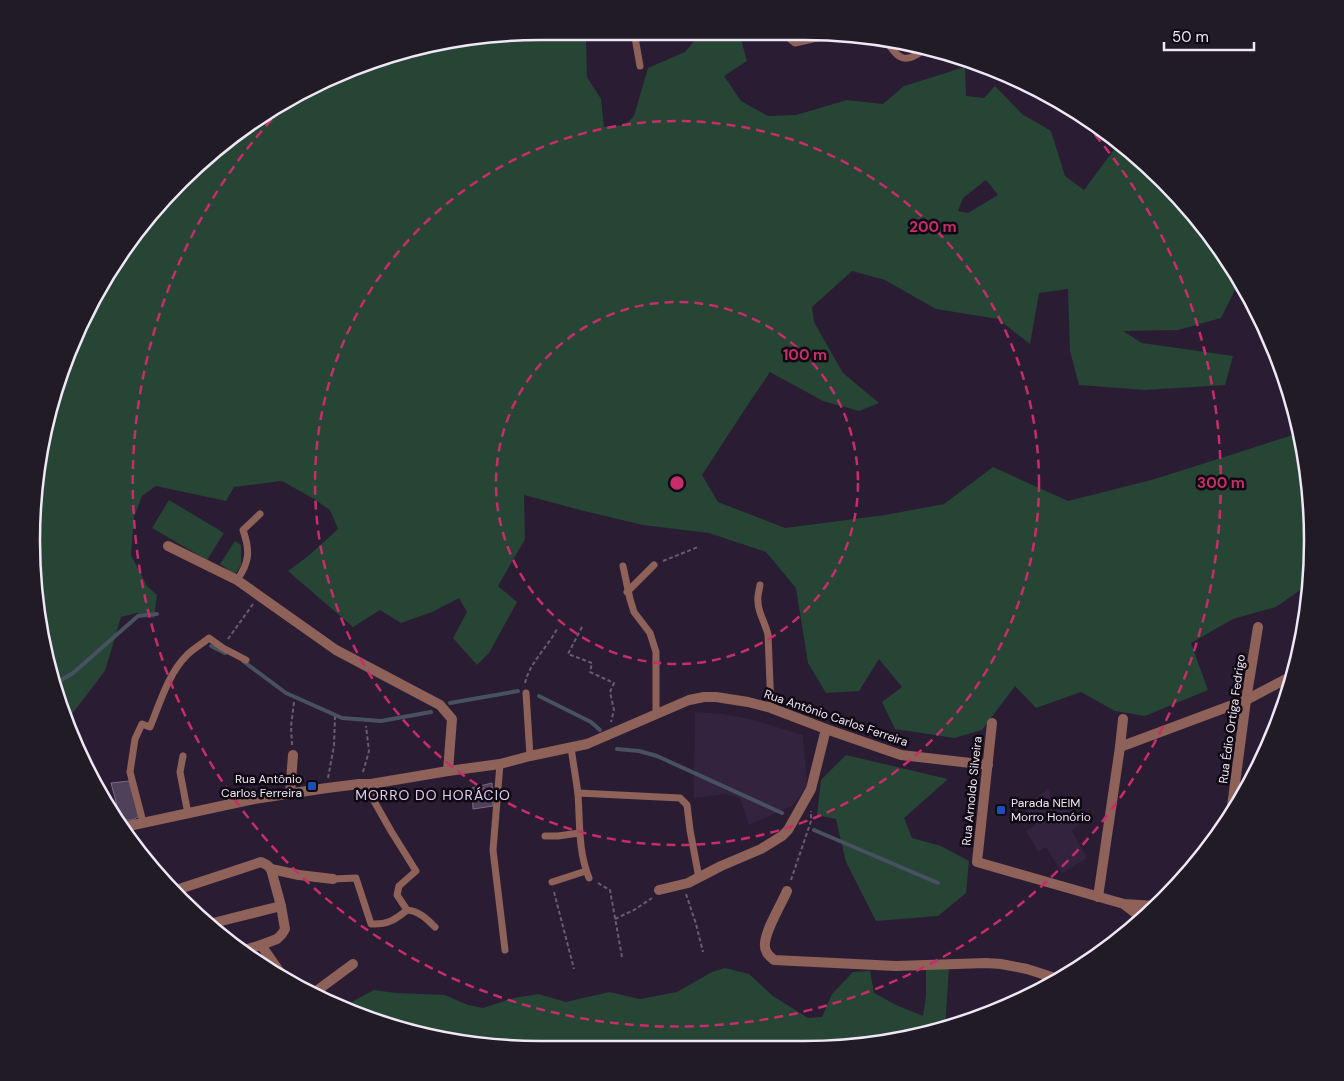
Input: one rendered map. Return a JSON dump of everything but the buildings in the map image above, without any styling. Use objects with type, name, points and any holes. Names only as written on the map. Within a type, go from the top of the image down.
[{"type":"street","points":[[168,546],[237,580],[336,650],[440,705],[452,719],[448,771]]},
{"type":"street","name":"Rua Édio Ortiga Fedrigo","points":[[1233,797],[1258,628]]},
{"type":"street","points":[[1120,747],[1246,700],[1284,680]]},
{"type":"street","name":"Rua Antônio Carlos Ferreira","points":[[129,826],[254,799],[327,788],[371,784],[500,764],[587,744],[689,700],[704,697],[730,699],[771,708],[901,755],[988,765]]},
{"type":"street","points":[[1123,719],[1098,897],[1124,904],[1146,905]]},
{"type":"street","name":"Rua Arnoldo Silveira","points":[[992,723],[977,862],[1098,897]]},
{"type":"street","points":[[659,890],[700,878],[721,866],[761,850],[775,842],[788,830],[811,789],[826,729]]},
{"type":"street","points":[[290,794],[293,755]]},
{"type":"street","points":[[181,888],[261,862],[268,865],[271,869],[281,906],[285,929],[278,939],[250,948]]},
{"type":"street","points":[[271,869],[333,879]]},
{"type":"street","points":[[787,891],[771,924],[764,944],[767,954],[774,960],[896,966],[986,963],[1002,964],[1049,976]]},
{"type":"street","points":[[1124,904],[1137,914]]},
{"type":"street","points":[[216,922],[281,906]]},
{"type":"street","points":[[261,945],[275,965]]},
{"type":"street","points":[[319,989],[353,964]]},
{"type":"lane","points":[[635,40],[640,66]]},
{"type":"lane","points":[[791,40],[795,43],[808,40]]},
{"type":"lane","points":[[891,48],[900,58],[908,59],[919,54]]},
{"type":"lane","points":[[237,580],[245,568],[248,544],[243,530],[260,514]]},
{"type":"lane","points":[[627,592],[654,565]]},
{"type":"lane","points":[[623,566],[627,592],[634,612],[650,633],[654,642],[656,652],[656,715]]},
{"type":"lane","points":[[760,585],[759,609],[767,627],[768,635],[771,708]]},
{"type":"lane","points":[[143,822],[130,772],[135,739],[142,724],[150,727],[173,674],[187,655],[209,638],[246,660]]},
{"type":"lane","points":[[526,693],[530,756]]},
{"type":"lane","points":[[552,882],[588,875],[580,833],[578,793],[571,747]]},
{"type":"lane","points":[[183,756],[180,772],[188,814]]},
{"type":"lane","points":[[500,764],[493,850],[506,950]]},
{"type":"lane","points":[[371,784],[374,800],[416,871],[399,886],[398,895],[407,910]]},
{"type":"lane","points":[[578,793],[680,798],[687,805],[700,878]]},
{"type":"lane","points":[[545,836],[580,833]]},
{"type":"lane","points":[[333,879],[356,878],[371,924],[380,925],[389,922],[407,910],[415,911],[422,915],[435,927]]},
{"type":"path","points":[[654,565],[698,547]]},
{"type":"path","points":[[223,648],[259,595]]},
{"type":"path","points":[[582,627],[568,654],[592,663],[590,672],[614,683],[610,692],[614,710],[607,736]]},
{"type":"path","points":[[526,693],[527,675],[533,663],[550,642],[557,629]]},
{"type":"path","points":[[293,755],[291,726],[294,702]]},
{"type":"path","points":[[327,788],[334,746],[335,717]]},
{"type":"path","points":[[359,784],[369,751],[366,726]]},
{"type":"path","points":[[787,891],[811,821],[811,789]]},
{"type":"path","points":[[588,875],[610,890],[622,957]]},
{"type":"path","points":[[552,882],[574,969]]},
{"type":"path","points":[[683,884],[696,924],[702,952]]},
{"type":"path","points":[[615,919],[649,900],[659,890]]},
{"type":"shaded area","points":[[695,712],[723,714],[750,719],[803,735],[807,786],[792,806],[749,825],[740,798],[726,794],[694,798]]},
{"type":"shaded area","points":[[1048,789],[1060,811],[1070,806],[1080,824],[1072,831],[1087,858],[1062,873],[1046,847],[1038,851],[1026,831],[1035,825],[1025,806]]},
{"type":"green space","points":[[585,40],[587,77],[601,99],[604,127],[625,125],[634,116],[648,68],[685,52],[695,40],[741,40],[747,61],[724,76],[741,101],[768,116],[796,115],[847,100],[883,104],[904,86],[964,67],[966,96],[984,98],[995,86],[1022,114],[1051,131],[1065,176],[1084,190],[1115,149],[1134,164],[1180,210],[1201,236],[1220,262],[1242,300],[1235,290],[1221,318],[1178,330],[1123,331],[1142,343],[1233,356],[1225,385],[1145,390],[1079,385],[1070,351],[1068,289],[1039,293],[1030,344],[998,319],[936,309],[885,280],[852,271],[812,307],[814,322],[843,373],[879,403],[859,411],[823,401],[770,372],[702,475],[718,502],[785,528],[885,515],[944,504],[993,467],[1068,501],[1155,479],[1292,435],[1300,475],[1303,508],[1304,540],[1302,589],[1276,607],[1233,619],[1191,643],[1208,690],[1145,716],[1115,711],[1081,692],[1036,708],[1015,686],[982,730],[954,738],[895,729],[882,702],[902,687],[879,659],[859,691],[826,693],[808,663],[796,588],[766,552],[709,533],[643,525],[524,495],[525,539],[498,586],[517,602],[489,653],[477,665],[453,638],[467,612],[459,598],[432,612],[401,623],[380,610],[353,627],[288,571],[307,557],[338,529],[330,510],[282,481],[234,487],[226,501],[156,486],[142,496],[134,517],[131,555],[147,586],[157,595],[154,618],[137,613],[121,617],[105,671],[72,714],[57,670],[44,606],[41,573],[41,508],[44,475],[57,411],[78,349],[92,319],[124,262],[143,236],[164,210],[210,164],[262,124],[290,107],[349,78],[411,57],[475,44],[508,41]],"holes":[[[986,180],[998,195],[968,213],[958,211],[963,198]]]},
{"type":"green space","points":[[169,500],[224,533],[207,560],[152,528]]},
{"type":"green space","points":[[235,541],[241,545],[241,565],[235,575],[220,564]]},
{"type":"green space","points":[[846,755],[948,779],[904,818],[912,838],[941,846],[969,861],[966,893],[938,916],[876,921],[846,862],[836,819],[817,815],[821,780]]},
{"type":"green space","points":[[949,967],[946,1020],[869,1037],[836,1040],[508,1040],[475,1037],[411,1024],[349,1003],[374,990],[445,995],[468,1005],[483,1008],[514,998],[538,994],[566,1002],[609,992],[640,999],[677,992],[712,972],[725,968],[749,974],[773,996],[808,1018],[822,1017],[832,994],[853,972],[870,971],[874,993],[896,1005],[923,1016],[926,996],[926,970]]},
{"type":"waterway","points":[[60,681],[73,673],[138,616],[157,614]]},
{"type":"waterway","points":[[211,646],[225,653]]},
{"type":"waterway","points":[[243,661],[286,693],[342,718],[381,721],[431,712]]},
{"type":"waterway","points":[[450,703],[518,691]]},
{"type":"waterway","points":[[539,696],[591,722],[600,730]]},
{"type":"waterway","points":[[617,749],[639,751],[657,756],[782,813]]},
{"type":"waterway","points":[[814,830],[938,883]]},
{"type":"place","name":"Rua Antônio Carlos Ferreira","points":[[312,786]]},
{"type":"place","name":"Parada NEIM Morro Honório","points":[[1001,810]]},
{"type":"district","name":"MORRO DO HORÁCIO","points":[[433,795]]}]
